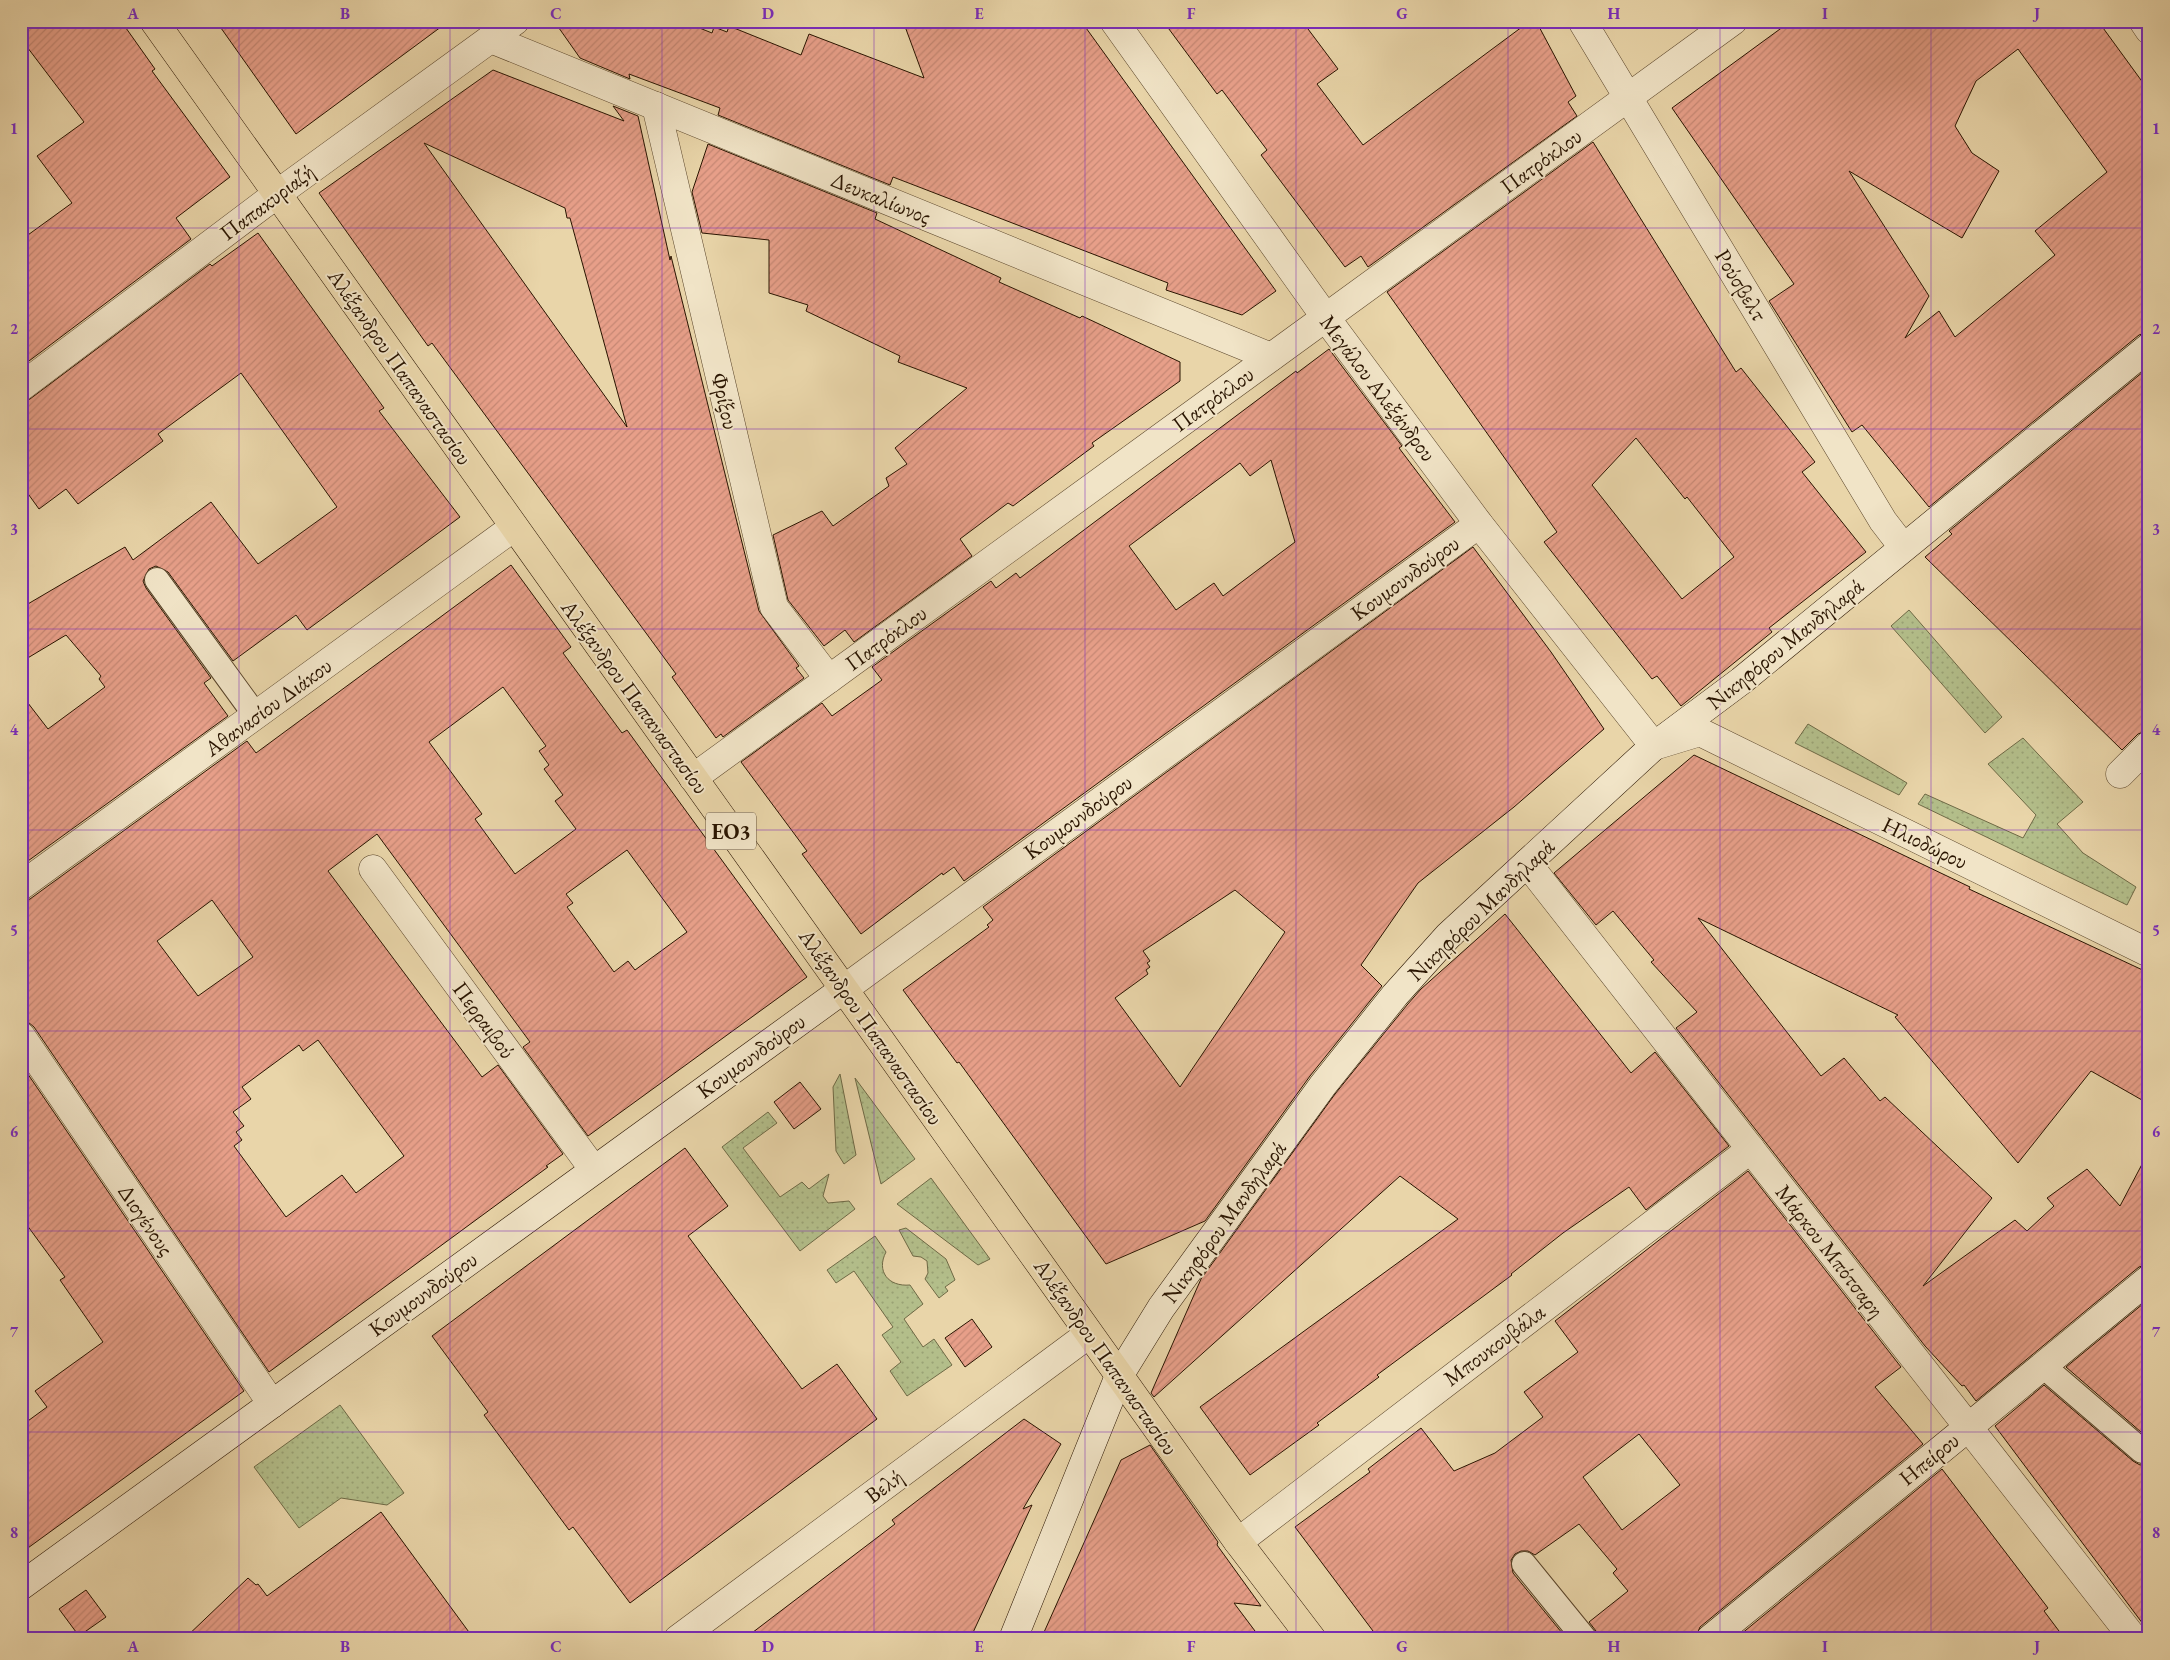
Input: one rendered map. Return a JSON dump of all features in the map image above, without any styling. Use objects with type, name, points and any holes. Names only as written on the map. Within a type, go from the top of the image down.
[{"type":"main road","name":"Αλέξανδρου Παπαναστασίου","points":[[154,21],[1119,1376],[1238,1542],[1312,1639]]},
{"type":"street","name":"Παπακυριαζή","points":[[21,387],[276,194],[515,21]]},
{"type":"street","name":"Μεγάλου Αλεξάνδρου","points":[[1114,21],[1326,318],[1479,524],[1654,746]]},
{"type":"street","name":"Ρούσβελτ","points":[[1582,21],[1883,521],[1903,547]]},
{"type":"street","name":"Πατρόκλου","points":[[693,778],[1733,21]]},
{"type":"street","points":[[2143,21],[2149,30]]},
{"type":"street","name":"Δευκαλίωνος","points":[[491,39],[1271,357]]},
{"type":"street","name":"Φρίξου","points":[[656,106],[774,607],[829,679]]},
{"type":"street","name":"Νικηφόρου Μανδηλαρά","points":[[1013,1639],[1119,1376],[1161,1308],[1317,1093],[1430,956],[1654,746],[1700,722],[1903,547],[2149,347]]},
{"type":"street","name":"Κουμουνδούρου","points":[[21,1586],[1479,524]]},
{"type":"street","name":"Αθανασίου Διάκου","points":[[21,886],[514,527]]},
{"type":"street","name":"Ηλιοδώρου","points":[[1700,722],[2149,953]]},
{"type":"street","points":[[2120,774],[2149,745]]},
{"type":"street","name":"Μάρκου Μπότσαρη","points":[[1527,864],[2134,1639]]},
{"type":"street","name":"Περραιβού","points":[[373,869],[594,1170]]},
{"type":"street","name":"Διογένους","points":[[21,1036],[272,1404]]},
{"type":"street","name":"Μπουκουβάλα","points":[[1238,1542],[1750,1149]]},
{"type":"street","name":"Ηπείρου","points":[[1710,1639],[2149,1279]]},
{"type":"street","name":"Βελή","points":[[678,1639],[1089,1334]]},
{"type":"lane","points":[[157,580],[256,716]]},
{"type":"lane","points":[[2042,1366],[2142,1451]]},
{"type":"lane","points":[[1524,1564],[1585,1639]]},
{"type":"green space","points":[[1909,610],[2002,717],[1985,733],[1891,626]]},
{"type":"green space","points":[[1808,724],[1907,783],[1899,795],[1795,743]]},
{"type":"green space","points":[[2023,738],[2083,802],[2057,824],[2083,853],[2136,887],[2127,905],[1918,804],[1925,794],[2023,838],[2036,815],[1988,764]]},
{"type":"green space","points":[[840,1074],[856,1155],[844,1164],[836,1151],[833,1087]]},
{"type":"green space","points":[[855,1078],[915,1159],[881,1184]]},
{"type":"green space","points":[[768,1112],[777,1123],[743,1148],[780,1197],[802,1182],[809,1189],[829,1174],[823,1196],[828,1203],[849,1201],[855,1209],[800,1251],[722,1147]]},
{"type":"green space","points":[[931,1178],[990,1259],[978,1265],[897,1204]]},
{"type":"green space","points":[[906,1228],[946,1259],[955,1280],[945,1287],[948,1291],[939,1298],[925,1279],[928,1273],[927,1261],[921,1257],[913,1256],[899,1230]]},
{"type":"green space","points":[[875,1236],[886,1252],[882,1265],[886,1276],[896,1283],[910,1285],[923,1304],[904,1319],[923,1347],[934,1339],[952,1365],[907,1396],[890,1371],[901,1362],[882,1335],[893,1327],[854,1271],[836,1283],[827,1270]]},
{"type":"green space","points":[[340,1405],[404,1493],[387,1505],[341,1498],[299,1528],[254,1467]]},
{"type":"building","points":[[21,21],[121,21],[155,69],[152,71],[230,177],[176,218],[191,239],[21,367],[21,240],[72,203],[37,156],[84,122],[21,39]]},
{"type":"building","points":[[216,21],[449,21],[296,134]]},
{"type":"building","points":[[554,21],[682,21],[712,33],[714,27],[727,32],[729,26],[801,55],[809,34],[924,78],[903,21],[1081,21],[1276,291],[1242,315],[1166,290],[1168,283],[893,177],[890,185],[718,115],[720,108],[629,74],[630,79],[580,58]]},
{"type":"building","points":[[1163,21],[1302,21],[1338,69],[1317,84],[1363,145],[1530,21],[1536,21],[1576,96],[1568,102],[1577,116],[1368,267],[1361,256],[1345,267],[1261,155],[1267,150],[1222,90],[1217,94]]},
{"type":"building","points":[[1791,21],[2098,21],[2149,91],[2149,332],[2139,335],[1929,507],[1862,425],[1852,432],[1769,301],[1794,284],[1672,108]],"holes":[[[2018,49],[2107,172],[2035,231],[2055,255],[1955,337],[1939,311],[1905,338],[1929,296],[1849,171],[1962,238],[1999,171],[1972,153],[1955,126],[1976,81]]]},
{"type":"building","points":[[493,70],[624,121],[613,106],[638,116],[670,260],[671,256],[759,611],[799,666],[796,668],[804,678],[723,737],[721,734],[716,738],[672,677],[676,674],[432,343],[428,346],[319,193]],"holes":[[[424,143],[565,208],[567,218],[570,218],[627,427]]]},
{"type":"building","points":[[1593,142],[1736,372],[1741,368],[1815,462],[1802,472],[1866,552],[1769,628],[1772,632],[1681,706],[1657,676],[1652,679],[1544,542],[1557,532],[1387,292]],"holes":[[[1636,438],[1685,499],[1687,497],[1734,557],[1682,599],[1592,485]]]},
{"type":"building","points":[[708,144],[877,213],[875,219],[1001,278],[999,282],[1080,318],[1082,316],[1180,362],[1180,381],[1092,443],[1094,446],[1013,506],[1008,503],[960,539],[972,556],[854,642],[845,630],[824,646],[788,600],[773,535],[822,511],[833,526],[889,486],[886,478],[907,464],[895,448],[967,388],[898,362],[900,356],[806,311],[808,305],[769,293],[769,240],[702,233],[692,192]]},
{"type":"building","points":[[258,233],[384,408],[379,411],[460,517],[307,630],[296,615],[233,661],[168,572],[156,566],[149,569],[143,581],[146,588],[211,678],[204,683],[228,716],[21,866],[21,694],[48,729],[105,687],[99,679],[101,676],[66,635],[21,662],[21,608],[125,547],[133,560],[211,502],[258,564],[337,507],[241,373],[158,434],[163,441],[78,504],[66,489],[39,509],[21,484],[21,402],[30,399],[210,264],[212,266]]},
{"type":"building","points":[[1329,349],[1402,446],[1399,448],[1455,522],[964,881],[954,867],[943,875],[942,873],[861,934],[802,854],[807,851],[741,762],[822,703],[832,716],[882,680],[872,667],[991,581],[996,588],[1016,573],[1020,578],[1296,371],[1297,373]],"holes":[[[1271,460],[1295,542],[1223,596],[1214,583],[1176,610],[1129,546],[1240,463],[1250,476]]]},
{"type":"building","points":[[2149,367],[2149,730],[2138,734],[2122,750],[1925,557],[1952,534],[1949,531]]},
{"type":"building","points":[[1473,547],[1551,652],[1604,729],[1514,807],[1418,883],[1361,965],[1382,986],[1310,1076],[1205,1221],[1106,1264],[959,1062],[957,1063],[903,990],[989,927],[987,925],[993,920],[983,907]],"holes":[[[1235,890],[1285,932],[1180,1087],[1115,998],[1148,974],[1146,970],[1150,967],[1147,963],[1150,961],[1143,951]]]},
{"type":"building","points":[[511,565],[571,647],[563,653],[622,733],[627,730],[807,977],[588,1136],[523,1047],[530,1042],[377,834],[328,871],[482,1077],[498,1065],[563,1154],[546,1166],[548,1167],[269,1372],[34,1027],[28,1022],[21,1021],[21,901],[30,899],[247,741],[256,753]],"holes":[[[503,687],[546,746],[539,751],[549,765],[544,769],[563,795],[555,801],[576,829],[515,874],[475,819],[482,814],[429,742]],[[627,850],[687,932],[635,970],[628,961],[614,972],[567,907],[573,903],[566,894]],[[212,900],[253,957],[198,996],[157,941]],[[318,1040],[404,1156],[356,1193],[342,1175],[286,1217],[234,1146],[242,1140],[236,1132],[244,1126],[233,1112],[251,1099],[242,1087],[299,1045],[303,1051]]]},
{"type":"building","points":[[1694,755],[1970,887],[1969,889],[2149,973],[2149,1104],[2091,1071],[2018,1163],[1895,1017],[1898,1015],[1698,918],[1821,1076],[1844,1058],[1880,1101],[1885,1097],[1992,1198],[1923,1286],[2015,1220],[2027,1231],[2054,1206],[2047,1198],[2087,1169],[2120,1206],[2149,1151],[2149,1264],[2139,1267],[1976,1401],[1964,1385],[1962,1386],[1925,1346],[1676,1028],[1697,1012],[1651,962],[1654,960],[1613,911],[1596,925],[1554,873]]},
{"type":"building","points":[[1505,914],[1631,1073],[1655,1052],[1729,1146],[1646,1210],[1629,1187],[1563,1233],[1512,1275],[1377,1375],[1379,1377],[1317,1423],[1319,1425],[1250,1475],[1200,1407],[1458,1219],[1400,1176],[1154,1397],[1151,1393],[1201,1279],[1335,1094],[1407,1005],[1421,989]]},
{"type":"building","points":[[21,1064],[244,1391],[21,1553],[21,1426],[47,1407],[35,1391],[103,1342],[60,1280],[65,1277],[21,1217]]},
{"type":"building","points":[[800,1082],[821,1109],[794,1129],[774,1102]]},
{"type":"building","points":[[685,1148],[728,1206],[688,1236],[802,1389],[837,1364],[877,1419],[630,1603],[573,1527],[569,1530],[484,1415],[488,1412],[432,1336]]},
{"type":"building","points":[[1748,1171],[1901,1367],[1875,1387],[1923,1444],[1700,1627],[1695,1639],[1598,1639],[1596,1631],[1589,1622],[1628,1591],[1613,1573],[1617,1569],[1579,1524],[1535,1555],[1528,1551],[1521,1551],[1515,1554],[1511,1560],[1513,1573],[1567,1639],[1379,1639],[1295,1527],[1370,1472],[1368,1469],[1421,1428],[1454,1471],[1495,1453],[1543,1417],[1524,1392],[1578,1352],[1555,1321]],"holes":[[[1639,1434],[1680,1485],[1622,1530],[1583,1477]]]},
{"type":"building","points":[[2149,1299],[2149,1439],[2066,1367]]},
{"type":"building","points":[[972,1319],[992,1347],[965,1367],[945,1338]]},
{"type":"building","points":[[2044,1385],[2133,1461],[2140,1465],[2149,1463],[2149,1632],[1995,1426]]},
{"type":"building","points":[[1024,1419],[1061,1444],[1023,1509],[1032,1505],[970,1639],[744,1639],[895,1524],[892,1520]]},
{"type":"building","points":[[1150,1445],[1218,1542],[1217,1545],[1261,1606],[1234,1603],[1261,1639],[1041,1639],[1121,1460]]},
{"type":"building","points":[[1942,1469],[2048,1608],[2044,1611],[2065,1639],[1735,1639]]},
{"type":"building","points":[[381,1512],[474,1639],[184,1639],[248,1578],[256,1585],[258,1584],[267,1596]]},
{"type":"building","points":[[86,1590],[106,1617],[79,1636],[59,1609]]}]
